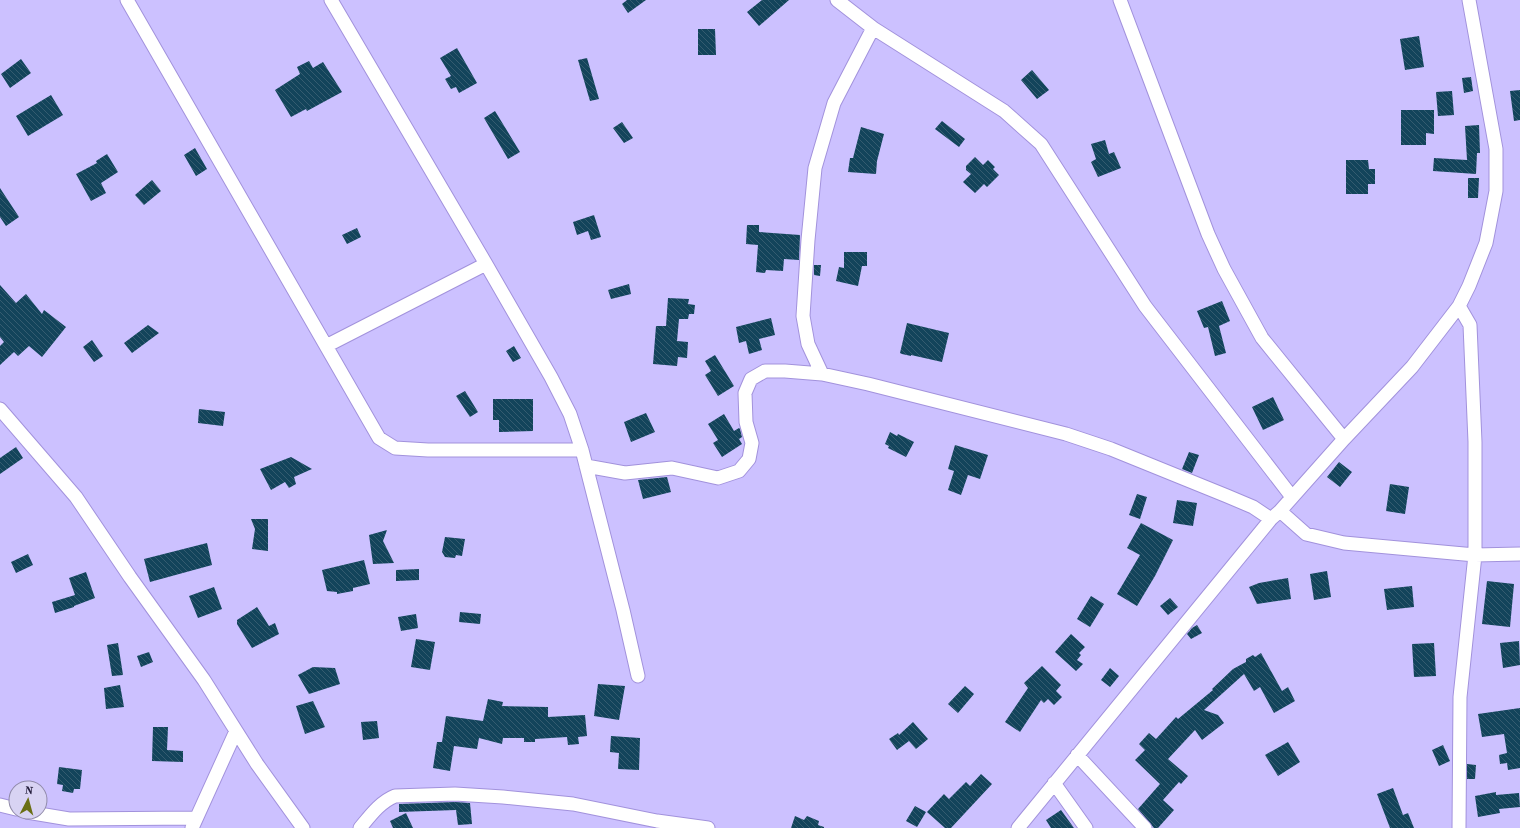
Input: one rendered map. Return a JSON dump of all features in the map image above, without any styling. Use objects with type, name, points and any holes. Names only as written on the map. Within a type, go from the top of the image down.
[{"type":"street","points":[[128,0],[379,438],[395,448],[428,450],[582,450]]},
{"type":"street","points":[[331,0],[486,264],[551,377],[570,414],[582,450],[621,602],[638,676]]},
{"type":"street","points":[[837,0],[874,28],[1004,111],[1041,144],[1145,306],[1292,497]]},
{"type":"street","points":[[1120,0],[1208,234],[1224,269],[1262,338],[1344,440]]},
{"type":"street","points":[[1018,828],[1276,515],[1412,367],[1459,306],[1469,286],[1486,243],[1496,191],[1496,149],[1468,0]]},
{"type":"street","points":[[822,374],[808,344],[803,316],[815,168],[834,103],[874,28]]},
{"type":"street","points":[[326,346],[486,264]]},
{"type":"street","points":[[1459,306],[1470,326],[1473,360],[1475,442],[1475,555],[1460,697],[1459,828]]},
{"type":"street","points":[[586,466],[625,473],[672,468],[718,478],[739,471],[749,459],[752,443],[746,422],[745,393],[751,379],[765,371],[822,374],[868,384],[1066,434],[1111,449],[1276,515],[1306,534],[1344,543],[1475,555],[1520,554]]},
{"type":"street","points":[[0,409],[76,496],[130,577],[204,680],[257,764],[303,828]]},
{"type":"street","points":[[48,816],[69,819],[193,823],[236,731]]},
{"type":"street","points":[[1077,755],[1145,828]]},
{"type":"street","points":[[1054,783],[1086,828]]},
{"type":"street","points":[[360,828],[370,815],[386,799],[395,796],[455,794],[573,804],[657,821],[708,828]]},
{"type":"building","points":[[627,0],[646,0],[628,13],[622,4]]},
{"type":"building","points":[[762,0],[789,0],[759,26],[747,12]]},
{"type":"building","points":[[698,29],[715,29],[716,55],[698,55]]},
{"type":"building","points":[[1419,36],[1424,67],[1405,70],[1400,39]]},
{"type":"building","points":[[457,48],[477,83],[459,93],[456,87],[451,89],[445,79],[451,76],[440,58]]},
{"type":"building","points":[[587,58],[599,99],[590,101],[578,60]]},
{"type":"building","points":[[21,59],[31,73],[10,88],[1,74]]},
{"type":"building","points":[[309,61],[313,68],[323,62],[342,92],[307,111],[306,109],[291,117],[275,90],[300,74],[297,67]]},
{"type":"building","points":[[1032,70],[1049,90],[1037,99],[1021,80]]},
{"type":"building","points":[[1471,77],[1473,91],[1464,93],[1462,78]]},
{"type":"building","points":[[1520,90],[1520,120],[1514,121],[1510,91]]},
{"type":"building","points":[[1452,91],[1454,115],[1438,116],[1436,92]]},
{"type":"building","points":[[51,95],[63,115],[28,136],[16,116]]},
{"type":"building","points":[[1401,110],[1434,110],[1434,134],[1426,133],[1426,145],[1401,145]]},
{"type":"building","points":[[495,111],[520,152],[508,159],[484,118]]},
{"type":"building","points":[[942,121],[965,139],[959,147],[935,129]]},
{"type":"building","points":[[622,122],[633,138],[624,143],[613,128]]},
{"type":"building","points":[[1479,125],[1480,153],[1477,153],[1476,174],[1433,171],[1434,158],[1467,160],[1465,126]]},
{"type":"building","points":[[861,127],[884,134],[877,161],[876,174],[848,172],[850,158],[853,158]]},
{"type":"building","points":[[1105,140],[1109,154],[1114,152],[1121,168],[1098,177],[1091,162],[1096,159],[1091,144]]},
{"type":"building","points":[[195,148],[207,169],[196,176],[184,155]]},
{"type":"building","points":[[107,154],[118,172],[101,183],[106,193],[91,201],[76,174],[97,163],[96,161]]},
{"type":"building","points":[[975,157],[983,165],[988,160],[995,167],[993,169],[999,175],[987,187],[984,184],[975,193],[963,182],[971,174],[966,170],[966,166]]},
{"type":"building","points":[[1346,160],[1368,160],[1369,169],[1375,169],[1375,184],[1368,184],[1368,194],[1346,194]]},
{"type":"building","points":[[1468,178],[1479,178],[1478,198],[1468,198]]},
{"type":"building","points":[[152,180],[161,191],[144,205],[135,195]]},
{"type":"building","points":[[0,188],[19,217],[6,226],[0,217]]},
{"type":"building","points":[[594,215],[601,237],[591,240],[588,231],[577,235],[573,222]]},
{"type":"building","points":[[747,225],[759,225],[759,232],[800,235],[799,260],[784,259],[783,271],[766,270],[765,273],[756,272],[758,245],[746,244]]},
{"type":"building","points":[[357,228],[361,237],[347,244],[342,235]]},
{"type":"building","points":[[844,252],[867,252],[867,266],[862,266],[858,286],[836,281],[839,267],[844,268]]},
{"type":"building","points":[[814,265],[821,265],[820,276],[814,275]]},
{"type":"building","points":[[629,284],[631,294],[611,299],[608,290]]},
{"type":"building","points":[[0,285],[16,303],[26,294],[42,314],[44,310],[66,327],[42,357],[29,346],[18,356],[14,352],[0,365],[0,346],[4,342],[0,337]]},
{"type":"building","points":[[668,298],[689,299],[688,304],[695,305],[694,314],[689,314],[688,319],[679,319],[677,341],[688,342],[687,358],[678,357],[677,366],[653,364],[656,326],[666,326]]},
{"type":"building","points":[[1222,301],[1230,321],[1219,326],[1226,353],[1215,356],[1208,327],[1204,328],[1197,311]]},
{"type":"building","points":[[771,318],[775,335],[759,339],[762,350],[749,354],[746,341],[739,343],[736,327]]},
{"type":"building","points":[[907,323],[949,333],[942,362],[900,353]]},
{"type":"building","points":[[148,325],[159,333],[132,353],[124,343]]},
{"type":"building","points":[[92,340],[103,356],[94,362],[83,347]]},
{"type":"building","points":[[514,346],[521,358],[513,362],[506,351]]},
{"type":"building","points":[[715,355],[734,386],[718,396],[705,375],[711,371],[705,361]]},
{"type":"building","points":[[465,391],[478,412],[470,417],[456,396]]},
{"type":"building","points":[[1273,397],[1284,420],[1263,430],[1252,407]]},
{"type":"building","points":[[493,399],[533,399],[533,431],[499,432],[499,420],[493,420]]},
{"type":"building","points":[[199,409],[225,412],[223,426],[198,423]]},
{"type":"building","points":[[646,413],[655,432],[631,442],[624,422]]},
{"type":"building","points":[[724,414],[734,431],[739,428],[740,429],[742,437],[739,439],[742,444],[722,457],[713,443],[718,440],[708,424]]},
{"type":"building","points":[[890,432],[897,436],[898,434],[914,442],[906,457],[888,448],[889,446],[885,444]]},
{"type":"building","points":[[955,445],[988,455],[980,479],[968,475],[961,495],[948,490],[954,471],[948,469]]},
{"type":"building","points":[[16,447],[23,458],[0,474],[0,458]]},
{"type":"building","points":[[1189,452],[1199,455],[1192,473],[1182,469]]},
{"type":"building","points":[[291,457],[312,469],[294,477],[296,484],[289,488],[285,482],[271,490],[260,469]]},
{"type":"building","points":[[1339,462],[1352,472],[1340,487],[1327,477]]},
{"type":"building","points":[[667,477],[671,492],[643,499],[638,480]]},
{"type":"building","points":[[1390,484],[1409,487],[1405,514],[1386,511]]},
{"type":"building","points":[[1137,494],[1147,497],[1140,519],[1129,515]]},
{"type":"building","points":[[1177,500],[1197,503],[1193,526],[1173,523]]},
{"type":"building","points":[[251,519],[268,519],[268,551],[252,549],[255,529]]},
{"type":"building","points":[[1141,523],[1173,540],[1155,576],[1137,606],[1117,594],[1140,555],[1127,548]]},
{"type":"building","points":[[387,530],[383,541],[394,563],[373,564],[369,535]]},
{"type":"building","points":[[445,537],[465,539],[462,556],[456,555],[455,558],[445,557],[442,552]]},
{"type":"building","points":[[207,543],[212,565],[150,582],[144,559]]},
{"type":"building","points":[[28,554],[33,565],[16,573],[11,562]]},
{"type":"building","points":[[364,560],[370,584],[353,588],[353,591],[337,594],[337,592],[327,591],[322,570]]},
{"type":"building","points":[[419,569],[419,580],[396,581],[396,570]]},
{"type":"building","points":[[1327,571],[1331,597],[1314,600],[1310,574]]},
{"type":"building","points":[[86,572],[95,598],[55,613],[52,602],[75,595],[69,578]]},
{"type":"building","points":[[1288,578],[1291,599],[1257,604],[1249,587],[1259,583]]},
{"type":"building","points":[[1487,581],[1514,584],[1510,627],[1482,624]]},
{"type":"building","points":[[1412,586],[1414,607],[1387,610],[1384,589]]},
{"type":"building","points":[[214,587],[222,609],[198,618],[189,596]]},
{"type":"building","points":[[1091,596],[1104,604],[1090,627],[1077,619]]},
{"type":"building","points":[[1170,598],[1178,607],[1168,615],[1160,606]]},
{"type":"building","points":[[257,607],[269,626],[275,623],[279,634],[252,648],[237,624],[237,620]]},
{"type":"building","points":[[460,612],[481,614],[480,624],[459,622]]},
{"type":"building","points":[[416,614],[418,628],[401,631],[398,617]]},
{"type":"building","points":[[1197,625],[1202,633],[1191,639],[1187,634]]},
{"type":"building","points":[[1071,634],[1085,647],[1079,653],[1081,655],[1077,660],[1083,664],[1076,671],[1055,652]]},
{"type":"building","points":[[416,639],[435,642],[430,670],[411,667]]},
{"type":"building","points":[[1519,641],[1520,665],[1503,668],[1500,643]]},
{"type":"building","points":[[118,643],[123,675],[112,676],[107,645]]},
{"type":"building","points":[[1434,643],[1436,676],[1414,677],[1412,644]]},
{"type":"building","points":[[149,652],[153,662],[141,667],[137,656]]},
{"type":"building","points":[[1261,653],[1282,691],[1288,687],[1295,701],[1274,713],[1260,687],[1254,691],[1244,674],[1204,710],[1218,715],[1224,723],[1202,740],[1195,730],[1168,759],[1188,776],[1181,784],[1179,782],[1163,800],[1174,810],[1158,828],[1154,828],[1138,809],[1160,784],[1135,760],[1145,750],[1139,744],[1149,733],[1156,739],[1176,717],[1178,719],[1213,690],[1212,689],[1233,669],[1246,662],[1246,659],[1253,655],[1255,657]]},
{"type":"building","points":[[1042,666],[1061,685],[1056,691],[1062,697],[1054,705],[1048,699],[1044,703],[1041,700],[1020,732],[1005,722],[1028,688],[1024,683]]},
{"type":"building","points":[[313,667],[335,668],[340,684],[309,694],[298,675]]},
{"type":"building","points":[[1110,668],[1119,676],[1110,687],[1101,680]]},
{"type":"building","points":[[598,684],[625,686],[619,720],[594,716]]},
{"type":"building","points":[[120,685],[124,707],[106,709],[104,688]]},
{"type":"building","points":[[965,686],[974,694],[958,713],[948,704]]},
{"type":"building","points":[[488,699],[503,702],[502,706],[548,707],[548,717],[585,715],[587,736],[578,737],[579,744],[568,745],[567,737],[535,739],[535,742],[524,742],[524,738],[503,738],[502,744],[479,738],[477,749],[454,746],[450,771],[433,768],[437,742],[442,742],[446,716],[483,721]]},
{"type":"building","points":[[313,701],[325,727],[305,734],[296,706]]},
{"type":"building","points":[[1520,708],[1520,768],[1508,770],[1507,763],[1500,764],[1499,755],[1507,753],[1504,734],[1482,737],[1478,714]]},
{"type":"building","points":[[377,721],[379,738],[363,740],[361,722]]},
{"type":"building","points":[[913,722],[928,739],[916,749],[909,741],[897,750],[889,739],[898,733],[899,735]]},
{"type":"building","points":[[153,727],[168,727],[167,750],[183,751],[183,762],[152,761]]},
{"type":"building","points":[[611,736],[640,738],[639,770],[618,769],[619,753],[610,752]]},
{"type":"building","points":[[1288,742],[1300,762],[1278,776],[1265,755]]},
{"type":"building","points":[[1443,745],[1450,761],[1439,766],[1432,750]]},
{"type":"building","points":[[1467,764],[1476,765],[1475,779],[1467,779]]},
{"type":"building","points":[[59,767],[82,770],[80,789],[74,789],[73,793],[62,791],[63,785],[57,784]]},
{"type":"building","points":[[981,774],[992,784],[951,828],[945,828],[927,812],[944,794],[949,799],[966,782],[970,786]]},
{"type":"building","points":[[1393,788],[1403,815],[1408,813],[1414,828],[1390,828],[1377,794]]},
{"type":"building","points":[[1496,792],[1496,795],[1519,793],[1520,807],[1499,809],[1500,813],[1478,817],[1475,796]]},
{"type":"building","points":[[455,802],[470,803],[472,824],[458,825],[456,810],[399,812],[399,804]]},
{"type":"building","points":[[915,806],[926,812],[917,827],[906,821]]},
{"type":"building","points":[[1061,810],[1074,828],[1051,828],[1046,820]]},
{"type":"building","points":[[406,813],[413,828],[393,828],[390,821]]},
{"type":"building","points":[[795,816],[804,820],[807,816],[819,821],[818,825],[824,828],[791,828]]}]
